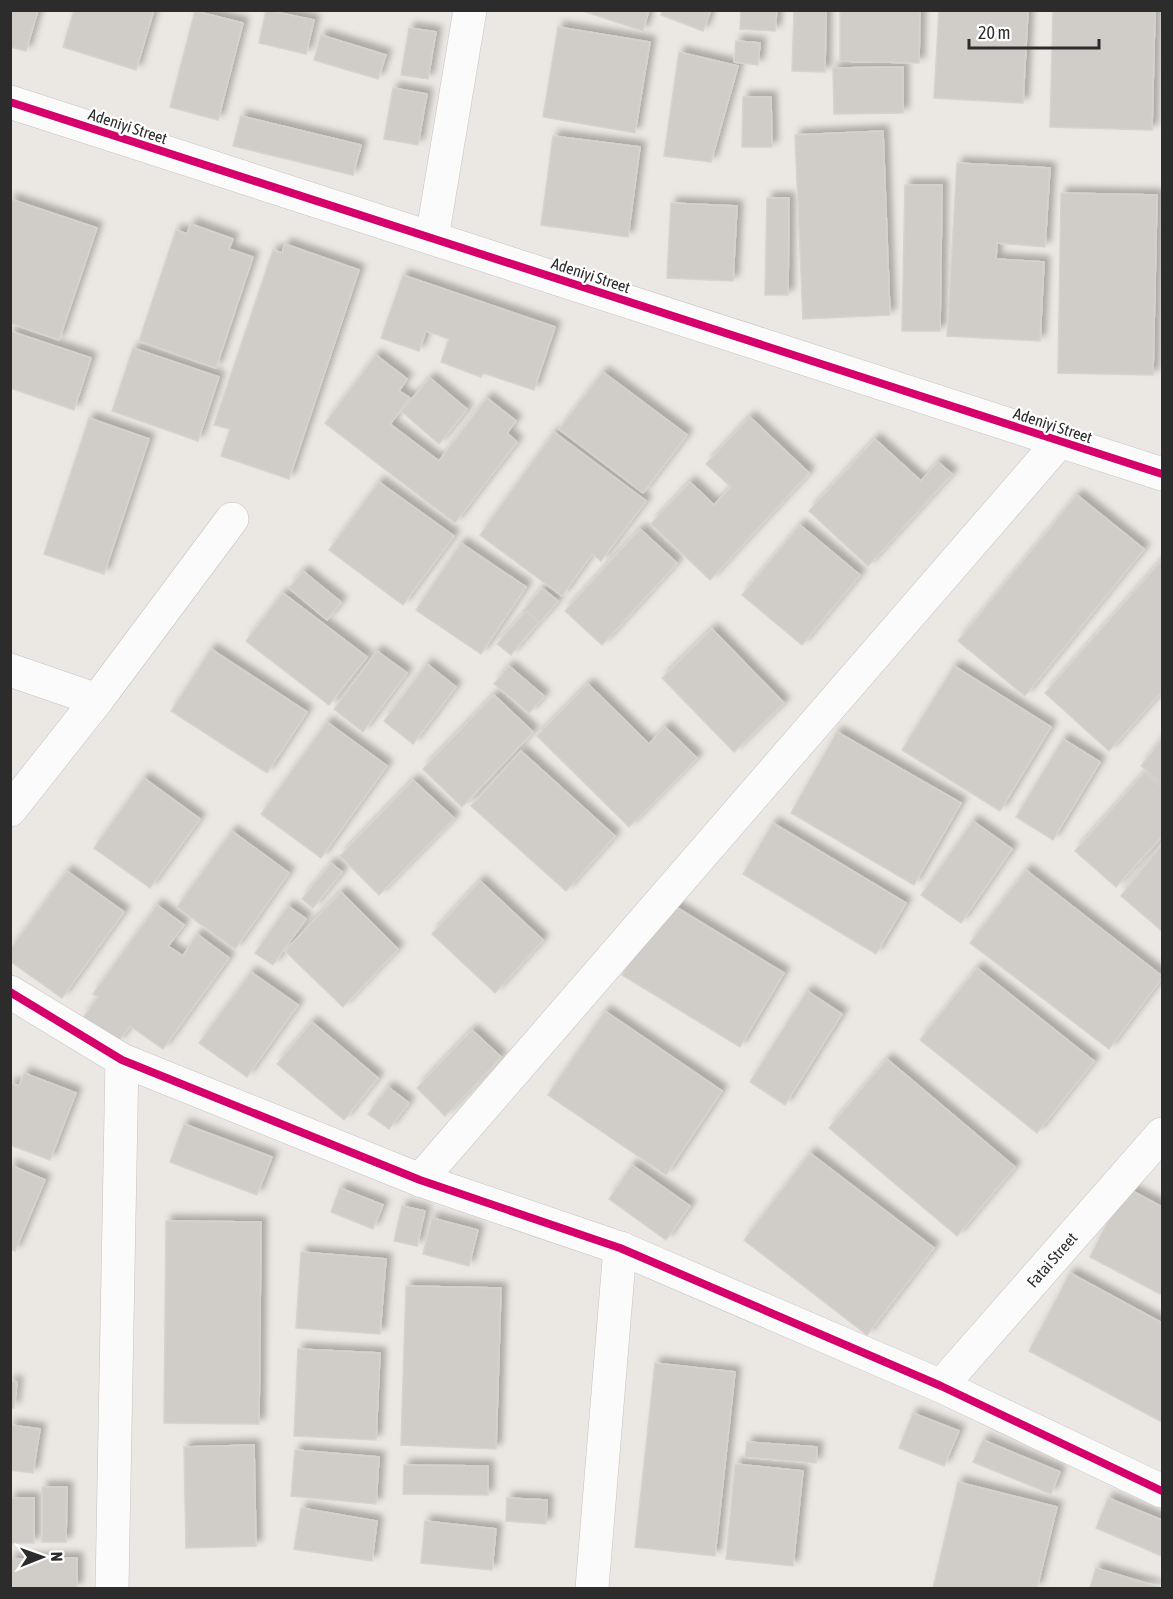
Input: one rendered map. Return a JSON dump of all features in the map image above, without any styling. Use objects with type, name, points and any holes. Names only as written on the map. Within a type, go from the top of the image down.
[{"type":"street","points":[[432,238],[470,10]]},
{"type":"street","name":"Adeniyi Street","points":[[10,102],[1162,474]]},
{"type":"street","points":[[420,1180],[1059,442]]},
{"type":"street","points":[[10,810],[97,700],[232,519]]},
{"type":"street","points":[[10,670],[97,700]]},
{"type":"street","points":[[10,992],[122,1060],[420,1180],[620,1248],[941,1386],[1162,1491]]},
{"type":"street","points":[[112,1588],[122,1060]]},
{"type":"street","name":"Fatai Street","points":[[941,1386],[1162,1134]]},
{"type":"street","points":[[592,1588],[620,1248]]},
{"type":"building","points":[[10,10],[38,10],[26,51],[10,47]]},
{"type":"building","points":[[74,10],[154,10],[136,70],[63,47]]},
{"type":"building","points":[[266,10],[314,20],[306,54],[259,43]]},
{"type":"building","points":[[580,10],[649,10],[643,31]]},
{"type":"building","points":[[662,10],[711,10],[703,31],[661,15]]},
{"type":"building","points":[[741,10],[777,10],[775,31],[740,29]]},
{"type":"building","points":[[794,10],[826,10],[825,72],[792,71]]},
{"type":"building","points":[[840,10],[920,10],[919,63],[840,61]]},
{"type":"building","points":[[939,10],[1028,10],[1023,103],[934,98]]},
{"type":"building","points":[[1053,10],[1155,10],[1152,130],[1050,127]]},
{"type":"building","points":[[195,11],[243,23],[218,120],[170,107]]},
{"type":"building","points":[[558,27],[650,42],[635,133],[543,117]]},
{"type":"building","points":[[409,28],[436,32],[428,79],[401,75]]},
{"type":"building","points":[[321,35],[386,55],[378,79],[314,60]]},
{"type":"building","points":[[736,41],[760,43],[758,65],[734,62]]},
{"type":"building","points":[[679,52],[738,66],[711,162],[664,156]]},
{"type":"building","points":[[903,67],[903,113],[834,114],[833,68]]},
{"type":"building","points":[[393,88],[427,94],[418,145],[384,139]]},
{"type":"building","points":[[743,97],[771,97],[772,147],[742,147]]},
{"type":"building","points":[[241,116],[361,145],[353,175],[233,146]]},
{"type":"building","points":[[883,131],[890,315],[803,319],[795,135]]},
{"type":"building","points":[[553,136],[640,147],[628,237],[541,225]]},
{"type":"building","points":[[957,163],[1050,168],[1045,247],[997,243],[996,259],[1044,262],[1040,341],[947,336]]},
{"type":"building","points":[[905,185],[942,185],[940,331],[902,331]]},
{"type":"building","points":[[1061,193],[1157,195],[1153,375],[1058,373]]},
{"type":"building","points":[[767,198],[789,198],[788,295],[765,295]]},
{"type":"building","points":[[10,199],[97,228],[59,340],[10,323]]},
{"type":"building","points":[[671,203],[737,206],[733,281],[667,278]]},
{"type":"building","points":[[191,224],[233,239],[229,249],[253,257],[216,368],[139,341],[176,230],[187,234]]},
{"type":"building","points":[[285,244],[359,270],[289,479],[221,456],[230,429],[214,425],[273,250],[282,253]]},
{"type":"building","points":[[403,275],[555,327],[534,390],[483,373],[481,377],[441,362],[449,339],[426,331],[419,351],[381,338]]},
{"type":"building","points":[[10,331],[91,358],[74,410],[10,388]]},
{"type":"building","points":[[133,348],[219,377],[198,441],[112,411]]},
{"type":"building","points":[[376,355],[407,379],[399,391],[410,398],[390,424],[439,461],[487,398],[516,421],[507,433],[517,442],[455,523],[325,423]]},
{"type":"building","points":[[603,372],[687,435],[643,493],[559,429]]},
{"type":"building","points":[[430,378],[467,409],[439,444],[401,411]]},
{"type":"building","points":[[750,417],[809,473],[710,580],[651,524],[690,482],[714,505],[731,487],[706,464]]},
{"type":"building","points":[[89,418],[149,439],[104,574],[44,554]]},
{"type":"building","points":[[554,432],[646,501],[601,561],[592,554],[562,596],[480,535]]},
{"type":"building","points":[[875,439],[921,481],[938,462],[952,474],[868,566],[809,511]]},
{"type":"building","points":[[379,482],[454,536],[403,605],[329,550]]},
{"type":"building","points":[[1077,495],[1144,549],[1025,696],[958,641]]},
{"type":"building","points":[[800,525],[860,575],[802,645],[742,595]]},
{"type":"building","points":[[640,529],[677,563],[602,645],[565,611]]},
{"type":"building","points":[[461,543],[526,587],[481,654],[416,610]]},
{"type":"building","points":[[1162,560],[1162,691],[1109,751],[1045,693]]},
{"type":"building","points":[[303,571],[341,602],[327,620],[289,588]]},
{"type":"building","points":[[542,588],[558,601],[539,623],[523,611]]},
{"type":"building","points":[[283,593],[367,657],[329,705],[246,641]]},
{"type":"building","points":[[526,611],[539,622],[511,655],[497,644]]},
{"type":"building","points":[[712,629],[784,703],[734,752],[662,678]]},
{"type":"building","points":[[211,649],[307,712],[267,773],[171,711]]},
{"type":"building","points":[[377,651],[407,673],[363,732],[334,709]]},
{"type":"building","points":[[427,664],[456,687],[413,744],[384,721]]},
{"type":"building","points":[[509,666],[544,696],[529,713],[494,684]]},
{"type":"building","points":[[954,666],[1051,727],[1000,811],[902,750]]},
{"type":"building","points":[[588,684],[649,744],[665,727],[697,758],[629,827],[537,736]]},
{"type":"building","points":[[494,695],[533,732],[462,807],[423,769]]},
{"type":"building","points":[[327,722],[387,766],[321,858],[261,814]]},
{"type":"building","points":[[837,732],[961,803],[914,885],[791,813]]},
{"type":"building","points":[[1063,739],[1100,762],[1053,840],[1016,817]]},
{"type":"building","points":[[1162,739],[1162,784],[1141,766]]},
{"type":"building","points":[[521,751],[615,836],[566,891],[471,806]]},
{"type":"building","points":[[1145,772],[1162,787],[1162,836],[1116,887],[1075,851]]},
{"type":"building","points":[[144,778],[200,819],[150,888],[94,848]]},
{"type":"building","points":[[413,780],[454,818],[379,895],[340,856]]},
{"type":"building","points":[[973,821],[1012,849],[961,923],[921,895]]},
{"type":"building","points":[[773,823],[906,903],[876,954],[743,874]]},
{"type":"building","points":[[232,831],[289,873],[235,949],[177,907]]},
{"type":"building","points":[[1162,844],[1162,931],[1121,896]]},
{"type":"building","points":[[331,863],[342,872],[313,908],[302,899]]},
{"type":"building","points":[[1026,870],[1162,976],[1109,1049],[970,943]]},
{"type":"building","points":[[67,871],[124,912],[62,998],[10,961],[10,950]]},
{"type":"building","points":[[480,881],[543,940],[495,993],[432,934]]},
{"type":"building","points":[[341,892],[398,949],[343,1007],[285,951]]},
{"type":"building","points":[[666,901],[784,973],[740,1047],[622,975]]},
{"type":"building","points":[[157,905],[184,925],[168,946],[183,956],[197,934],[229,958],[163,1049],[130,1026],[118,1042],[83,1018],[98,997],[93,994]]},
{"type":"building","points":[[288,906],[306,919],[273,965],[255,953]]},
{"type":"building","points":[[977,968],[1094,1061],[1037,1133],[920,1040]]},
{"type":"building","points":[[251,972],[298,1005],[247,1077],[199,1043]]},
{"type":"building","points":[[807,991],[842,1014],[785,1105],[750,1082]]},
{"type":"building","points":[[605,1011],[722,1091],[666,1175],[548,1095]]},
{"type":"building","points":[[312,1022],[378,1078],[344,1120],[277,1064]]},
{"type":"building","points":[[472,1030],[501,1057],[445,1116],[417,1088]]},
{"type":"building","points":[[887,1059],[1015,1167],[957,1236],[829,1128]]},
{"type":"building","points":[[24,1073],[76,1093],[50,1160],[10,1145],[10,1083],[19,1086]]},
{"type":"building","points":[[388,1087],[409,1103],[389,1129],[368,1114]]},
{"type":"building","points":[[184,1124],[272,1157],[257,1195],[170,1162]]},
{"type":"building","points":[[810,1153],[934,1248],[867,1335],[744,1240]]},
{"type":"building","points":[[10,1165],[45,1180],[15,1251],[10,1249]]},
{"type":"building","points":[[632,1165],[690,1206],[666,1240],[609,1199]]},
{"type":"building","points":[[1125,1187],[1162,1207],[1162,1295],[1090,1257]]},
{"type":"building","points":[[340,1188],[383,1205],[373,1229],[331,1212]]},
{"type":"building","points":[[402,1206],[425,1211],[417,1246],[394,1241]]},
{"type":"building","points":[[432,1218],[478,1230],[469,1266],[423,1254]]},
{"type":"building","points":[[166,1221],[261,1222],[259,1424],[164,1423]]},
{"type":"building","points":[[301,1252],[386,1259],[380,1334],[296,1328]]},
{"type":"building","points":[[1070,1273],[1162,1323],[1162,1422],[1029,1351]]},
{"type":"building","points":[[406,1286],[501,1288],[496,1449],[401,1445]]},
{"type":"building","points":[[298,1349],[380,1353],[376,1440],[294,1436]]},
{"type":"building","points":[[655,1363],[735,1372],[715,1556],[635,1547]]},
{"type":"building","points":[[10,1381],[17,1382],[14,1408],[10,1407]]},
{"type":"building","points":[[913,1413],[959,1431],[944,1466],[899,1448]]},
{"type":"building","points":[[10,1425],[40,1429],[33,1473],[10,1470]]},
{"type":"building","points":[[983,1440],[1060,1472],[1051,1494],[973,1462]]},
{"type":"building","points":[[747,1442],[817,1447],[816,1463],[745,1457]]},
{"type":"building","points":[[254,1445],[256,1546],[186,1548],[184,1447]]},
{"type":"building","points":[[295,1450],[379,1457],[376,1504],[291,1496]]},
{"type":"building","points":[[735,1464],[803,1471],[793,1566],[726,1559]]},
{"type":"building","points":[[404,1465],[488,1466],[488,1495],[403,1494]]},
{"type":"building","points":[[958,1482],[1057,1507],[1037,1588],[933,1588]]},
{"type":"building","points":[[42,1487],[67,1487],[66,1542],[42,1542]]},
{"type":"building","points":[[10,1498],[34,1498],[34,1543],[10,1543]]},
{"type":"building","points":[[507,1498],[547,1500],[546,1524],[506,1521]]},
{"type":"building","points":[[1108,1498],[1162,1520],[1162,1556],[1096,1528]]},
{"type":"building","points":[[301,1508],[377,1521],[372,1561],[294,1549]]},
{"type":"building","points":[[425,1521],[496,1529],[492,1570],[421,1563]]},
{"type":"building","points":[[77,1558],[77,1588],[10,1588],[10,1559]]},
{"type":"building","points":[[1096,1568],[1162,1588],[1090,1588]]},
{"type":"cycle path","points":[[10,102],[1162,474]]},
{"type":"cycle path","points":[[10,992],[122,1060],[420,1180],[620,1248],[941,1386],[1162,1491]]}]
